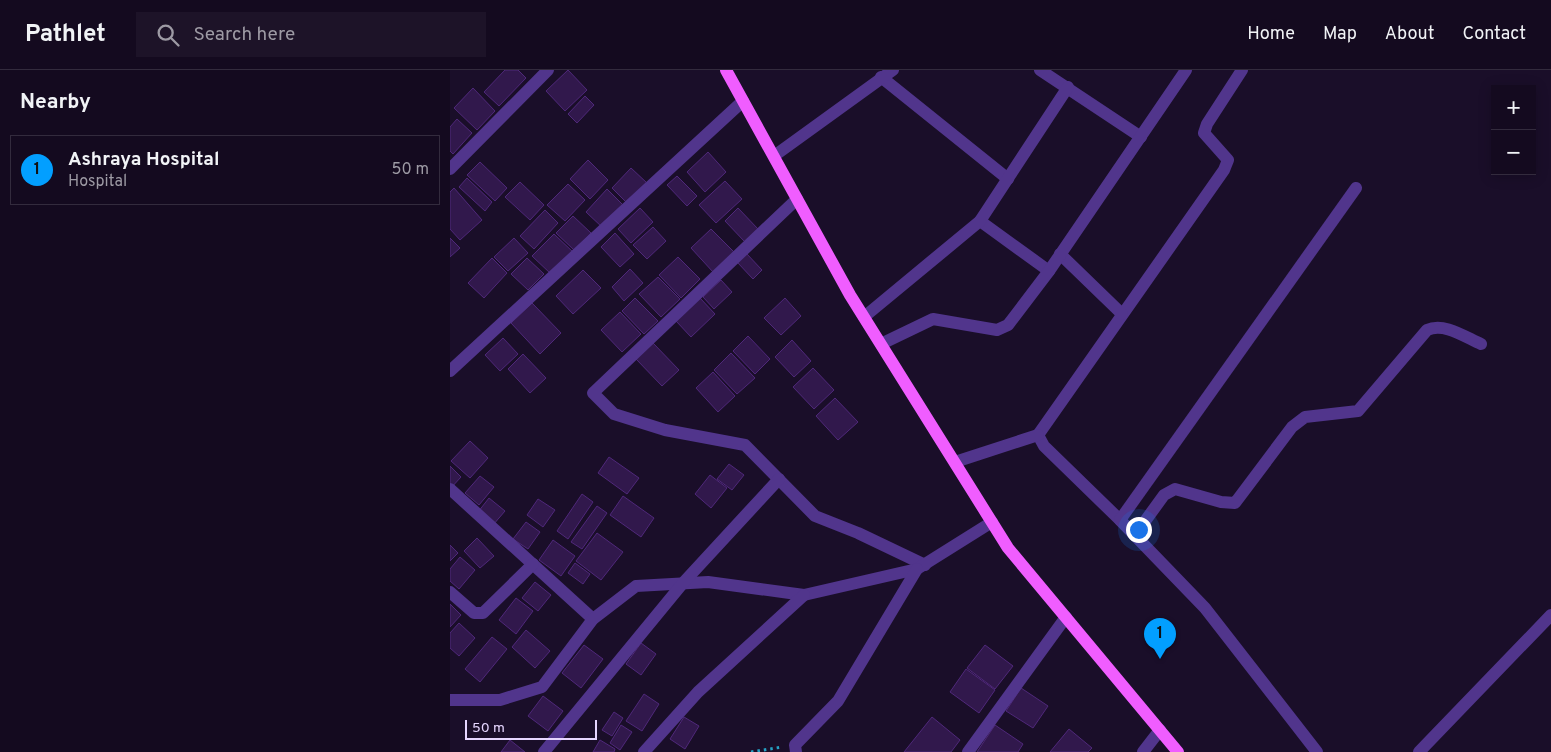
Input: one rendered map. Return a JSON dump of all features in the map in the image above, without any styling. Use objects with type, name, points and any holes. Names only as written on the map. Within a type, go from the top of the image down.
[{"type":"main road","points":[[726,70],[864,317],[1008,548],[1178,752]]},
{"type":"street","points":[[450,169],[548,70]]},
{"type":"street","points":[[774,156],[892,70]]},
{"type":"street","points":[[1040,70],[1141,136]]},
{"type":"street","points":[[881,344],[933,318],[997,330],[1008,325],[1049,271],[1186,70]]},
{"type":"street","points":[[955,462],[1038,435],[1224,170],[1228,160],[1225,153],[1204,133],[1207,124],[1242,70]]},
{"type":"street","points":[[881,77],[1008,179]]},
{"type":"street","points":[[864,317],[980,221],[1068,87]]},
{"type":"street","points":[[450,371],[743,100]]},
{"type":"street","points":[[1120,520],[1356,188]]},
{"type":"street","points":[[797,199],[593,393],[614,414],[665,430],[745,445],[814,516],[858,533],[921,567]]},
{"type":"street","points":[[980,221],[1049,271]]},
{"type":"street","points":[[1060,254],[1122,314]]},
{"type":"street","points":[[1135,535],[1164,495],[1175,488],[1221,502],[1235,503],[1292,427],[1305,417],[1358,411],[1427,330],[1434,327],[1443,328],[1481,344]]},
{"type":"street","points":[[1038,435],[1044,446],[1135,535],[1205,608],[1317,752]]},
{"type":"street","points":[[544,752],[683,583],[778,479]]},
{"type":"street","points":[[450,489],[594,619]]},
{"type":"street","points":[[450,700],[500,700],[542,687],[594,619],[636,586],[708,582],[804,595],[921,567],[992,522]]},
{"type":"street","points":[[450,592],[474,613],[483,613],[533,564]]},
{"type":"street","points":[[796,749],[838,701],[921,567]]},
{"type":"street","points":[[644,752],[698,692],[804,595]]},
{"type":"street","points":[[1419,752],[1551,615]]},
{"type":"street","points":[[968,752],[1066,617]]},
{"type":"street","points":[[1143,752],[1160,730]]},
{"type":"path","points":[[751,752],[796,749]]},
{"type":"building","points":[[505,70],[518,70],[526,78],[499,106],[484,92]]},
{"type":"building","points":[[568,70],[587,90],[565,111],[546,91]]},
{"type":"building","points":[[473,88],[495,111],[477,130],[454,108]]},
{"type":"building","points":[[585,96],[594,105],[577,123],[568,114]]},
{"type":"building","points":[[457,119],[472,133],[453,154],[450,151],[450,127]]},
{"type":"building","points":[[708,152],[726,172],[705,192],[687,172]]},
{"type":"building","points":[[588,160],[608,180],[590,199],[570,179]]},
{"type":"building","points":[[480,162],[507,188],[495,201],[467,175]]},
{"type":"building","points":[[631,168],[647,183],[627,203],[612,188]]},
{"type":"building","points":[[677,176],[697,196],[687,206],[667,185]]},
{"type":"building","points":[[467,178],[492,202],[485,211],[459,187]]},
{"type":"building","points":[[725,181],[742,199],[716,223],[699,205]]},
{"type":"building","points":[[520,182],[544,205],[530,220],[505,197]]},
{"type":"building","points":[[568,184],[585,200],[565,221],[547,205]]},
{"type":"building","points":[[454,188],[482,220],[460,240],[450,229],[450,192]]},
{"type":"building","points":[[607,189],[624,206],[603,228],[586,212]]},
{"type":"building","points":[[640,208],[653,222],[631,243],[618,229]]},
{"type":"building","points":[[738,208],[758,229],[745,242],[725,221]]},
{"type":"building","points":[[545,210],[558,223],[534,249],[520,236]]},
{"type":"building","points":[[573,216],[591,233],[574,250],[556,233]]},
{"type":"building","points":[[653,227],[666,241],[647,259],[633,245]]},
{"type":"building","points":[[711,229],[734,252],[713,272],[691,248]]},
{"type":"building","points":[[615,233],[634,254],[620,267],[601,247]]},
{"type":"building","points":[[554,234],[573,252],[551,274],[532,256]]},
{"type":"building","points":[[450,238],[460,248],[450,257]]},
{"type":"building","points":[[514,238],[528,253],[508,271],[494,257]]},
{"type":"building","points":[[746,253],[762,270],[753,279],[737,262]]},
{"type":"building","points":[[678,257],[700,279],[681,298],[659,275]]},
{"type":"building","points":[[492,258],[507,273],[484,298],[468,283]]},
{"type":"building","points":[[527,258],[544,274],[528,290],[511,274]]},
{"type":"building","points":[[630,269],[643,283],[624,301],[612,287]]},
{"type":"building","points":[[583,270],[601,288],[573,314],[556,296]]},
{"type":"building","points":[[658,277],[680,299],[661,317],[639,294]]},
{"type":"building","points":[[721,280],[732,292],[714,309],[703,297]]},
{"type":"building","points":[[635,298],[658,321],[644,334],[622,311]]},
{"type":"building","points":[[700,298],[715,314],[691,337],[676,321]]},
{"type":"building","points":[[785,298],[801,316],[781,335],[764,318]]},
{"type":"building","points":[[532,303],[561,333],[540,354],[511,323]]},
{"type":"building","points":[[620,312],[641,334],[622,352],[601,330]]},
{"type":"building","points":[[748,336],[770,359],[755,374],[733,351]]},
{"type":"building","points":[[503,338],[518,354],[500,371],[485,355]]},
{"type":"building","points":[[792,340],[811,361],[794,377],[775,357]]},
{"type":"building","points":[[653,343],[679,370],[662,386],[636,359]]},
{"type":"building","points":[[731,353],[755,378],[737,394],[714,370]]},
{"type":"building","points":[[523,354],[546,378],[530,393],[508,369]]},
{"type":"building","points":[[813,368],[834,390],[814,409],[793,387]]},
{"type":"building","points":[[713,372],[735,396],[718,412],[696,388]]},
{"type":"building","points":[[835,398],[858,422],[838,440],[816,416]]},
{"type":"building","points":[[470,441],[488,458],[470,478],[451,461]]},
{"type":"building","points":[[609,457],[639,478],[627,494],[598,473]]},
{"type":"building","points":[[729,464],[744,475],[732,490],[717,479]]},
{"type":"building","points":[[450,466],[461,477],[450,489]]},
{"type":"building","points":[[710,475],[727,488],[711,508],[695,494]]},
{"type":"building","points":[[480,476],[494,487],[479,505],[465,493]]},
{"type":"building","points":[[582,494],[593,502],[568,539],[557,531]]},
{"type":"building","points":[[623,496],[654,518],[641,537],[610,515]]},
{"type":"building","points":[[489,498],[505,511],[493,525],[478,512]]},
{"type":"building","points":[[538,499],[555,510],[543,527],[527,515]]},
{"type":"building","points":[[597,506],[607,513],[582,549],[571,542]]},
{"type":"building","points":[[526,522],[540,532],[528,549],[513,539]]},
{"type":"building","points":[[597,533],[623,552],[601,580],[576,561]]},
{"type":"building","points":[[477,538],[494,556],[480,568],[464,551]]},
{"type":"building","points":[[553,540],[575,556],[561,576],[539,560]]},
{"type":"building","points":[[450,545],[458,553],[450,561]]},
{"type":"building","points":[[460,557],[475,570],[459,589],[450,581],[450,569]]},
{"type":"building","points":[[575,563],[590,574],[583,584],[568,573]]},
{"type":"building","points":[[535,582],[551,595],[538,611],[522,598]]},
{"type":"building","points":[[516,598],[533,611],[516,634],[499,620]]},
{"type":"building","points":[[450,604],[461,615],[450,627]]},
{"type":"building","points":[[459,623],[475,638],[459,656],[450,648],[450,633]]},
{"type":"building","points":[[526,630],[550,651],[535,668],[512,647]]},
{"type":"building","points":[[492,637],[507,649],[480,682],[465,669]]},
{"type":"building","points":[[641,643],[656,654],[641,675],[626,664]]},
{"type":"building","points":[[584,645],[603,659],[581,688],[562,673]]},
{"type":"building","points":[[985,645],[1013,666],[995,689],[967,668]]},
{"type":"building","points":[[966,669],[995,690],[979,713],[950,692]]},
{"type":"building","points":[[1021,688],[1048,706],[1033,728],[1006,711]]},
{"type":"building","points":[[644,694],[659,704],[642,731],[626,721]]},
{"type":"building","points":[[543,696],[563,711],[548,731],[528,716]]},
{"type":"building","points":[[614,712],[623,718],[612,736],[602,730]]},
{"type":"building","points":[[684,717],[699,726],[685,749],[670,739]]},
{"type":"building","points":[[932,717],[960,740],[951,752],[904,752]]},
{"type":"building","points":[[621,725],[632,732],[620,750],[610,743]]},
{"type":"building","points":[[995,725],[1023,744],[1018,752],[977,752]]},
{"type":"building","points":[[1069,729],[1092,748],[1088,752],[1050,752]]},
{"type":"building","points":[[510,740],[525,752],[501,752]]},
{"type":"building","points":[[600,740],[615,749],[614,752],[593,752]]},
{"type":"place","name":"Ashraya Hospital","points":[[1160,659]]}]
